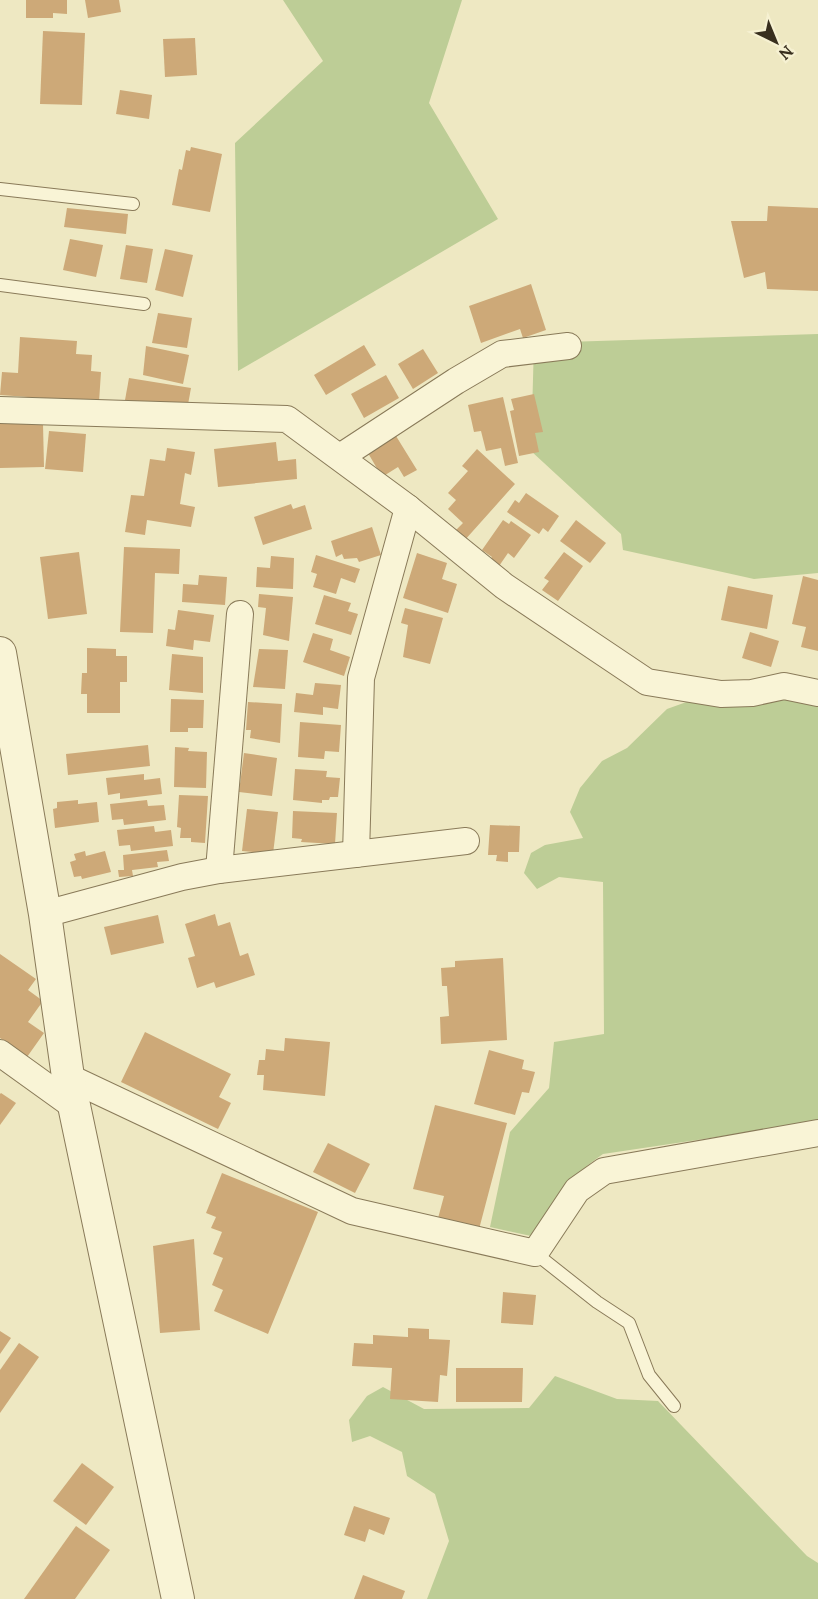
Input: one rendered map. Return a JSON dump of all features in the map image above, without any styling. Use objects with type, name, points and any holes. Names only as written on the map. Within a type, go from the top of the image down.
[{"type":"street","points":[[340,457],[456,381],[502,354],[568,346]]},
{"type":"street","points":[[0,410],[287,419],[408,508],[504,586],[647,682],[721,694],[752,693],[784,686],[818,693]]},
{"type":"street","points":[[356,854],[361,678],[408,508]]},
{"type":"street","points":[[219,870],[240,614]]},
{"type":"street","points":[[0,653],[45,914],[68,1077],[178,1599]]},
{"type":"street","points":[[45,914],[182,877],[219,870],[466,841]]},
{"type":"street","points":[[0,1053],[75,1107]]},
{"type":"street","points":[[68,1077],[352,1211],[535,1253],[577,1190],[604,1171],[818,1133]]},
{"type":"lane","points":[[0,189],[133,204]]},
{"type":"lane","points":[[0,285],[144,304]]},
{"type":"lane","points":[[535,1253],[597,1302],[629,1323],[650,1375],[674,1406]]},
{"type":"green space","points":[[283,0],[462,0],[429,103],[498,219],[238,371],[235,143],[323,61]]},
{"type":"green space","points":[[818,334],[818,573],[754,579],[623,550],[621,534],[531,451],[534,343]]},
{"type":"green space","points":[[783,692],[818,701],[818,1122],[603,1154],[580,1172],[562,1191],[531,1236],[490,1227],[510,1132],[549,1088],[554,1042],[604,1034],[603,882],[559,877],[537,889],[524,873],[531,853],[545,845],[583,838],[570,812],[580,788],[602,761],[627,748],[667,709],[692,700],[720,706],[749,707]]},
{"type":"green space","points":[[555,1376],[617,1399],[658,1401],[807,1556],[818,1563],[818,1599],[427,1599],[449,1541],[435,1494],[407,1476],[402,1452],[370,1436],[352,1442],[349,1420],[367,1396],[383,1387],[424,1409],[529,1408]]},
{"type":"building","points":[[26,0],[67,0],[67,14],[53,13],[53,18],[26,18]]},
{"type":"building","points":[[85,0],[119,0],[121,12],[88,18]]},
{"type":"building","points":[[43,31],[85,33],[82,105],[40,104]]},
{"type":"building","points":[[195,38],[197,75],[165,77],[163,39]]},
{"type":"building","points":[[120,90],[152,95],[149,119],[116,114]]},
{"type":"building","points":[[191,147],[222,154],[210,212],[172,205],[179,169],[182,170],[186,150],[190,151]]},
{"type":"building","points":[[768,206],[818,208],[818,291],[767,289],[765,272],[744,278],[731,221],[767,221]]},
{"type":"building","points":[[67,208],[128,214],[126,234],[64,227]]},
{"type":"building","points":[[70,239],[103,245],[96,277],[63,270]]},
{"type":"building","points":[[126,245],[153,249],[147,283],[120,279]]},
{"type":"building","points":[[165,249],[193,255],[183,297],[155,290]]},
{"type":"building","points":[[531,284],[546,330],[523,338],[520,329],[481,343],[469,306]]},
{"type":"building","points":[[158,313],[192,318],[187,348],[152,343]]},
{"type":"building","points":[[20,337],[77,341],[76,354],[92,355],[91,371],[101,372],[99,402],[0,395],[2,372],[18,373]]},
{"type":"building","points":[[364,345],[376,365],[326,395],[314,375]]},
{"type":"building","points":[[146,346],[189,355],[183,384],[143,375]]},
{"type":"building","points":[[423,349],[438,373],[413,389],[398,364]]},
{"type":"building","points":[[386,375],[399,398],[364,418],[351,394]]},
{"type":"building","points":[[129,378],[191,388],[187,410],[125,400]]},
{"type":"building","points":[[534,394],[543,432],[535,433],[539,452],[519,456],[510,411],[514,410],[511,399]]},
{"type":"building","points":[[503,397],[518,463],[505,466],[501,448],[486,451],[481,431],[474,432],[468,405]]},
{"type":"building","points":[[0,424],[43,424],[44,467],[0,468]]},
{"type":"building","points":[[49,431],[86,434],[83,472],[45,469]]},
{"type":"building","points":[[396,436],[417,470],[404,477],[398,467],[382,477],[368,453]]},
{"type":"building","points":[[276,442],[278,461],[296,459],[297,479],[218,487],[214,449]]},
{"type":"building","points":[[167,448],[195,452],[191,475],[185,473],[180,504],[195,507],[191,527],[147,520],[145,535],[125,532],[131,495],[144,496],[150,459],[165,461]]},
{"type":"building","points":[[477,449],[515,484],[464,541],[454,532],[463,523],[448,509],[456,500],[448,493],[468,471],[462,466]]},
{"type":"building","points":[[526,493],[559,516],[548,532],[543,528],[539,534],[507,512],[515,500],[519,503]]},
{"type":"building","points":[[291,504],[293,509],[305,505],[312,529],[263,545],[254,517]]},
{"type":"building","points":[[503,520],[509,524],[511,521],[531,535],[514,558],[508,553],[497,569],[487,563],[492,557],[482,550]]},
{"type":"building","points":[[576,520],[606,543],[590,563],[560,541]]},
{"type":"building","points":[[372,527],[381,555],[359,562],[357,558],[344,559],[342,554],[336,557],[331,541]]},
{"type":"building","points":[[124,547],[180,549],[179,574],[155,573],[153,633],[120,632]]},
{"type":"building","points":[[79,552],[87,614],[48,619],[40,557]]},
{"type":"building","points":[[564,552],[583,566],[558,601],[542,590],[549,581],[544,578]]},
{"type":"building","points":[[417,553],[447,563],[442,579],[457,584],[448,613],[403,598]]},
{"type":"building","points":[[316,555],[360,569],[355,583],[341,578],[336,594],[313,587],[317,574],[311,572]]},
{"type":"building","points":[[271,556],[294,558],[293,589],[256,587],[257,567],[270,568]]},
{"type":"building","points":[[199,575],[227,577],[225,605],[182,602],[183,584],[198,585]]},
{"type":"building","points":[[803,576],[818,580],[818,651],[801,647],[806,627],[792,624]]},
{"type":"building","points":[[728,586],[773,595],[767,629],[721,620]]},
{"type":"building","points":[[259,594],[293,597],[289,641],[263,635],[266,608],[258,607]]},
{"type":"building","points":[[324,595],[351,603],[348,611],[358,614],[351,635],[315,624]]},
{"type":"building","points":[[405,608],[443,618],[430,664],[403,657],[408,625],[401,623]]},
{"type":"building","points":[[178,610],[214,615],[210,642],[194,640],[193,650],[166,646],[168,629],[175,630]]},
{"type":"building","points":[[750,632],[779,641],[771,667],[742,658]]},
{"type":"building","points":[[313,633],[333,639],[330,650],[350,657],[344,676],[303,662]]},
{"type":"building","points":[[87,648],[116,649],[116,656],[127,656],[127,682],[120,682],[120,713],[87,713],[87,694],[81,694],[82,673],[87,673]]},
{"type":"building","points":[[259,649],[288,650],[285,689],[253,687]]},
{"type":"building","points":[[172,654],[203,657],[203,693],[169,690]]},
{"type":"building","points":[[315,683],[341,685],[338,709],[323,707],[323,715],[294,712],[296,693],[313,695]]},
{"type":"building","points":[[171,699],[204,700],[203,728],[188,728],[188,732],[170,732]]},
{"type":"building","points":[[248,702],[282,704],[280,743],[250,738],[251,730],[246,730]]},
{"type":"building","points":[[300,722],[341,725],[339,752],[325,751],[324,759],[298,757]]},
{"type":"building","points":[[148,745],[150,766],[68,775],[66,754]]},
{"type":"building","points":[[175,747],[189,748],[188,751],[207,752],[206,788],[174,787]]},
{"type":"building","points":[[244,753],[277,758],[272,796],[239,792]]},
{"type":"building","points":[[295,769],[327,771],[326,777],[340,778],[338,797],[322,800],[322,803],[293,800]]},
{"type":"building","points":[[144,774],[144,780],[160,778],[162,794],[120,799],[120,793],[108,795],[106,778]]},
{"type":"building","points":[[179,795],[208,796],[205,843],[191,842],[191,838],[180,838],[181,828],[177,827]]},
{"type":"building","points":[[78,800],[78,804],[97,802],[99,822],[55,828],[53,809],[57,808],[57,802]]},
{"type":"building","points":[[147,800],[148,806],[164,805],[166,820],[124,825],[123,819],[112,820],[110,804]]},
{"type":"building","points":[[247,809],[278,812],[273,854],[242,851]]},
{"type":"building","points":[[293,811],[337,813],[335,844],[301,842],[302,839],[292,838]]},
{"type":"building","points":[[490,825],[520,826],[519,852],[508,852],[508,862],[496,861],[497,855],[488,855]]},
{"type":"building","points":[[154,826],[155,832],[171,830],[173,846],[131,851],[130,845],[119,846],[117,830]]},
{"type":"building","points":[[167,850],[169,861],[157,862],[158,867],[132,870],[133,876],[119,877],[118,870],[124,870],[123,855]]},
{"type":"building","points":[[85,851],[86,856],[105,851],[111,872],[82,879],[81,876],[74,877],[70,862],[76,860],[74,854]]},
{"type":"building","points":[[215,914],[218,926],[230,922],[240,956],[248,953],[255,975],[216,988],[214,982],[197,988],[188,958],[195,956],[185,924]]},
{"type":"building","points":[[158,915],[164,943],[111,955],[104,927]]},
{"type":"building","points":[[0,954],[36,979],[28,990],[43,1001],[28,1022],[44,1033],[27,1057],[0,1038]]},
{"type":"building","points":[[503,958],[507,1040],[441,1044],[440,1017],[449,1016],[447,986],[442,986],[441,968],[455,967],[455,961]]},
{"type":"building","points":[[145,1032],[231,1074],[219,1097],[231,1103],[218,1129],[121,1082]]},
{"type":"building","points":[[285,1038],[330,1042],[325,1096],[263,1090],[264,1075],[257,1075],[259,1060],[265,1060],[266,1049],[284,1051]]},
{"type":"building","points":[[489,1050],[524,1060],[522,1069],[535,1072],[529,1093],[522,1092],[515,1115],[474,1104]]},
{"type":"building","points":[[0,1094],[16,1103],[0,1125]]},
{"type":"building","points":[[435,1105],[507,1123],[478,1233],[437,1222],[444,1196],[413,1189]]},
{"type":"building","points":[[328,1143],[370,1164],[355,1193],[313,1172]]},
{"type":"building","points":[[222,1173],[318,1212],[268,1334],[214,1311],[223,1290],[212,1285],[223,1258],[213,1254],[222,1232],[211,1228],[216,1217],[206,1213]]},
{"type":"building","points":[[194,1239],[200,1330],[160,1333],[153,1246]]},
{"type":"building","points":[[503,1292],[536,1295],[533,1325],[501,1323]]},
{"type":"building","points":[[408,1328],[429,1329],[429,1339],[450,1340],[447,1376],[440,1375],[438,1402],[390,1399],[392,1368],[352,1366],[354,1343],[373,1344],[373,1335],[408,1337]]},
{"type":"building","points":[[0,1331],[11,1338],[0,1354]]},
{"type":"building","points":[[19,1343],[39,1357],[0,1413],[0,1370]]},
{"type":"building","points":[[456,1368],[523,1368],[522,1402],[456,1402]]},
{"type":"building","points":[[82,1463],[114,1487],[86,1525],[53,1501]]},
{"type":"building","points":[[354,1506],[390,1518],[384,1535],[369,1529],[365,1542],[344,1535]]},
{"type":"building","points":[[76,1526],[110,1550],[75,1599],[24,1599]]},
{"type":"building","points":[[363,1575],[405,1591],[402,1599],[354,1599]]}]
